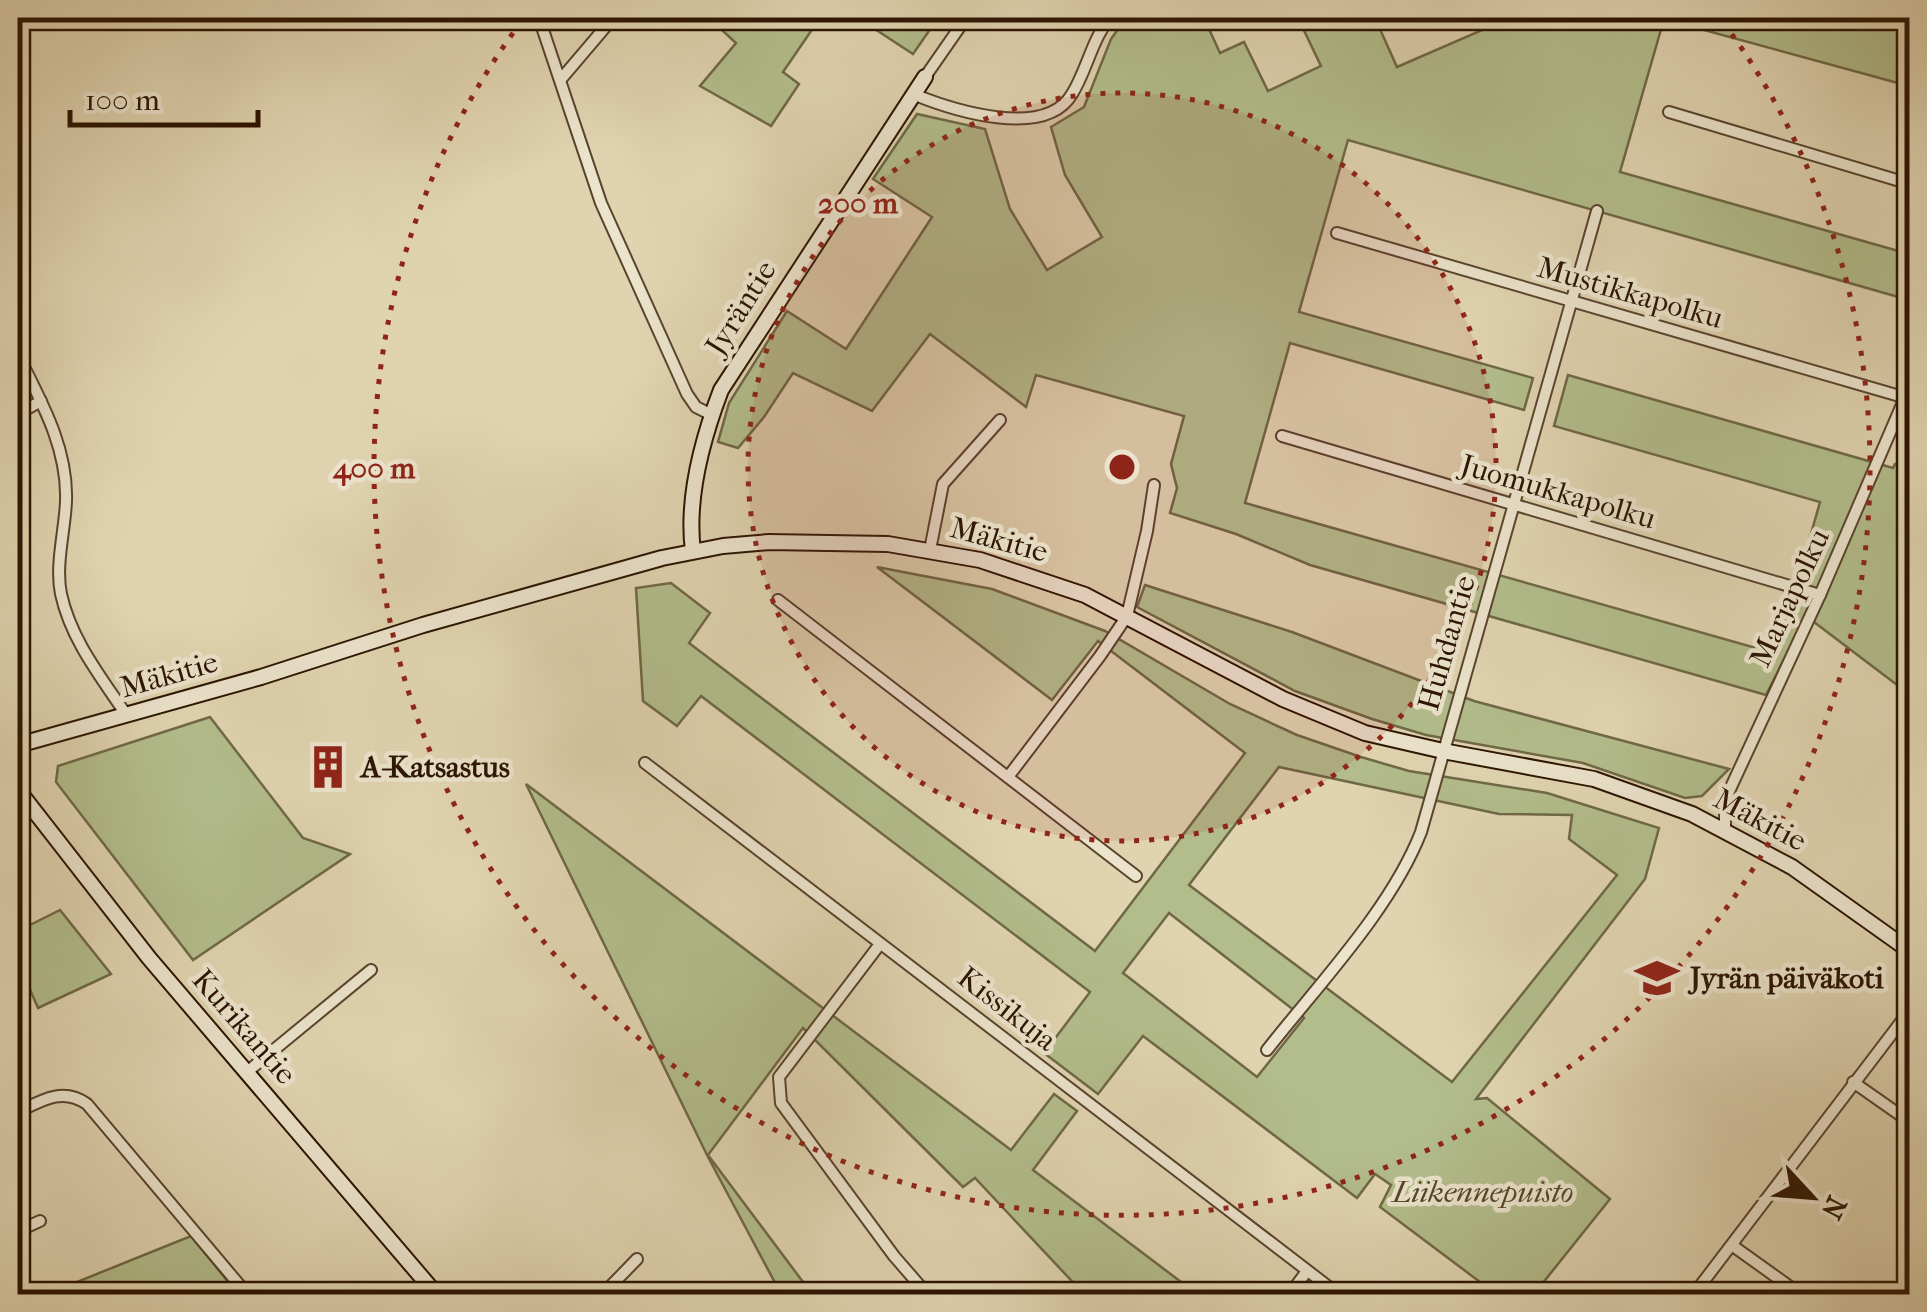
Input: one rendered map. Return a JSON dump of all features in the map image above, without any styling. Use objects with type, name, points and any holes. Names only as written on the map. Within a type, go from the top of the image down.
[{"type":"street","points":[[539,18],[601,203],[630,270],[687,394],[696,406],[712,415]]},
{"type":"street","points":[[562,78],[613,18]]},
{"type":"street","name":"Jyräntie","points":[[692,551],[694,494],[712,415],[722,390],[966,18]]},
{"type":"street","points":[[913,94],[945,107],[999,119],[1045,115],[1070,98],[1110,18]]},
{"type":"street","points":[[1669,112],[1910,184]]},
{"type":"street","name":"Huhdantie","points":[[1267,1050],[1386,898],[1410,861],[1597,210]]},
{"type":"street","name":"Mustikkapolku","points":[[1337,233],[1908,399]]},
{"type":"street","points":[[18,355],[42,402],[65,466],[60,590],[74,636],[127,716]]},
{"type":"street","name":"Marjapolku","points":[[1726,832],[1725,800],[1908,399],[1910,386]]},
{"type":"street","points":[[18,414],[42,402]]},
{"type":"street","points":[[930,550],[943,484],[1000,420]]},
{"type":"street","name":"Juomukkapolku","points":[[1282,436],[1820,594]]},
{"type":"street","points":[[1008,777],[1127,616],[1148,531],[1154,485]]},
{"type":"street","name":"Mäkitie","points":[[18,745],[127,716],[423,625],[692,551],[769,542],[888,544],[1028,574],[1085,595],[1283,699],[1365,732],[1594,779],[1692,814],[1792,866],[1910,951]]},
{"type":"street","points":[[778,600],[1136,876]]},
{"type":"street","name":"Kissikuja","points":[[645,763],[1338,1294]]},
{"type":"street","name":"Kurikantie","points":[[18,790],[149,958],[436,1294]]},
{"type":"street","points":[[880,944],[779,1078],[782,1103],[894,1256],[927,1294]]},
{"type":"street","points":[[246,1072],[371,970]]},
{"type":"street","points":[[1694,1294],[1910,1010]]},
{"type":"street","points":[[1853,1082],[1910,1122]]},
{"type":"street","points":[[18,1112],[62,1094],[76,1096],[88,1104],[247,1294]]},
{"type":"street","points":[[18,1231],[40,1220]]},
{"type":"street","points":[[1733,1246],[1800,1294]]},
{"type":"street","points":[[603,1294],[637,1259]]},
{"type":"street","points":[[1290,1294],[1307,1272]]},
{"type":"green space","points":[[709,18],[820,18],[783,72],[799,84],[771,126],[700,86],[736,43]]},
{"type":"green space","points":[[858,18],[938,18],[913,54]]},
{"type":"green space","points":[[1126,18],[1204,18],[1220,53],[1244,42],[1268,91],[1321,66],[1298,18],[1375,18],[1397,67],[1502,18],[1909,18],[1909,86],[1664,19],[1620,172],[1909,254],[1909,300],[1348,140],[1299,312],[1533,378],[1524,410],[1290,343],[1245,503],[1777,654],[1820,502],[1554,426],[1568,375],[1893,468],[1895,464],[1909,469],[1909,694],[1806,616],[1766,695],[1310,565],[1236,534],[1170,513],[1177,488],[1171,464],[1184,416],[1036,375],[1026,407],[930,334],[872,411],[793,373],[738,448],[718,442],[729,403],[787,311],[846,349],[932,217],[873,179],[917,114],[985,129],[1010,209],[1047,270],[1102,237],[1065,175],[1051,127],[1084,107],[1111,39]]},
{"type":"green space","name":"Liikennepuisto","points":[[877,567],[992,589],[1105,631],[1230,704],[1297,735],[1361,757],[1409,771],[1547,793],[1659,828],[1645,879],[1476,1099],[1487,1098],[1610,1199],[1534,1294],[1496,1294],[1380,1207],[1391,1185],[1375,1174],[1357,1198],[1143,1036],[1098,1094],[1044,1053],[1090,992],[701,696],[677,726],[643,701],[636,588],[671,583],[710,613],[689,643],[1095,951],[1245,753],[1098,641],[1052,700]],"holes":[[[1279,767],[1499,814],[1572,815],[1569,839],[1617,875],[1452,1082],[1189,885]],[[1169,913],[1304,1018],[1257,1077],[1123,973]]]},
{"type":"green space","points":[[1145,585],[1292,632],[1474,701],[1729,769],[1702,796],[1685,798],[1583,763],[1426,735],[1372,719],[1295,691],[1137,607]]},
{"type":"green space","points":[[210,717],[303,838],[350,854],[193,960],[56,782],[58,766]]},
{"type":"green space","points":[[526,784],[1011,1150],[1054,1094],[1077,1111],[1033,1170],[1197,1294],[1084,1294],[975,1178],[963,1187],[803,1028],[708,1155],[812,1294],[781,1294],[707,1155]]},
{"type":"green space","points":[[60,910],[111,974],[38,1008],[18,962],[18,931]]},
{"type":"green space","points":[[191,1236],[238,1294],[75,1294],[72,1284]]},
{"type":"place","name":"A-Katsastus","points":[[328,767]]},
{"type":"place","name":"Jyrän päiväkoti","points":[[1657,978]]}]
